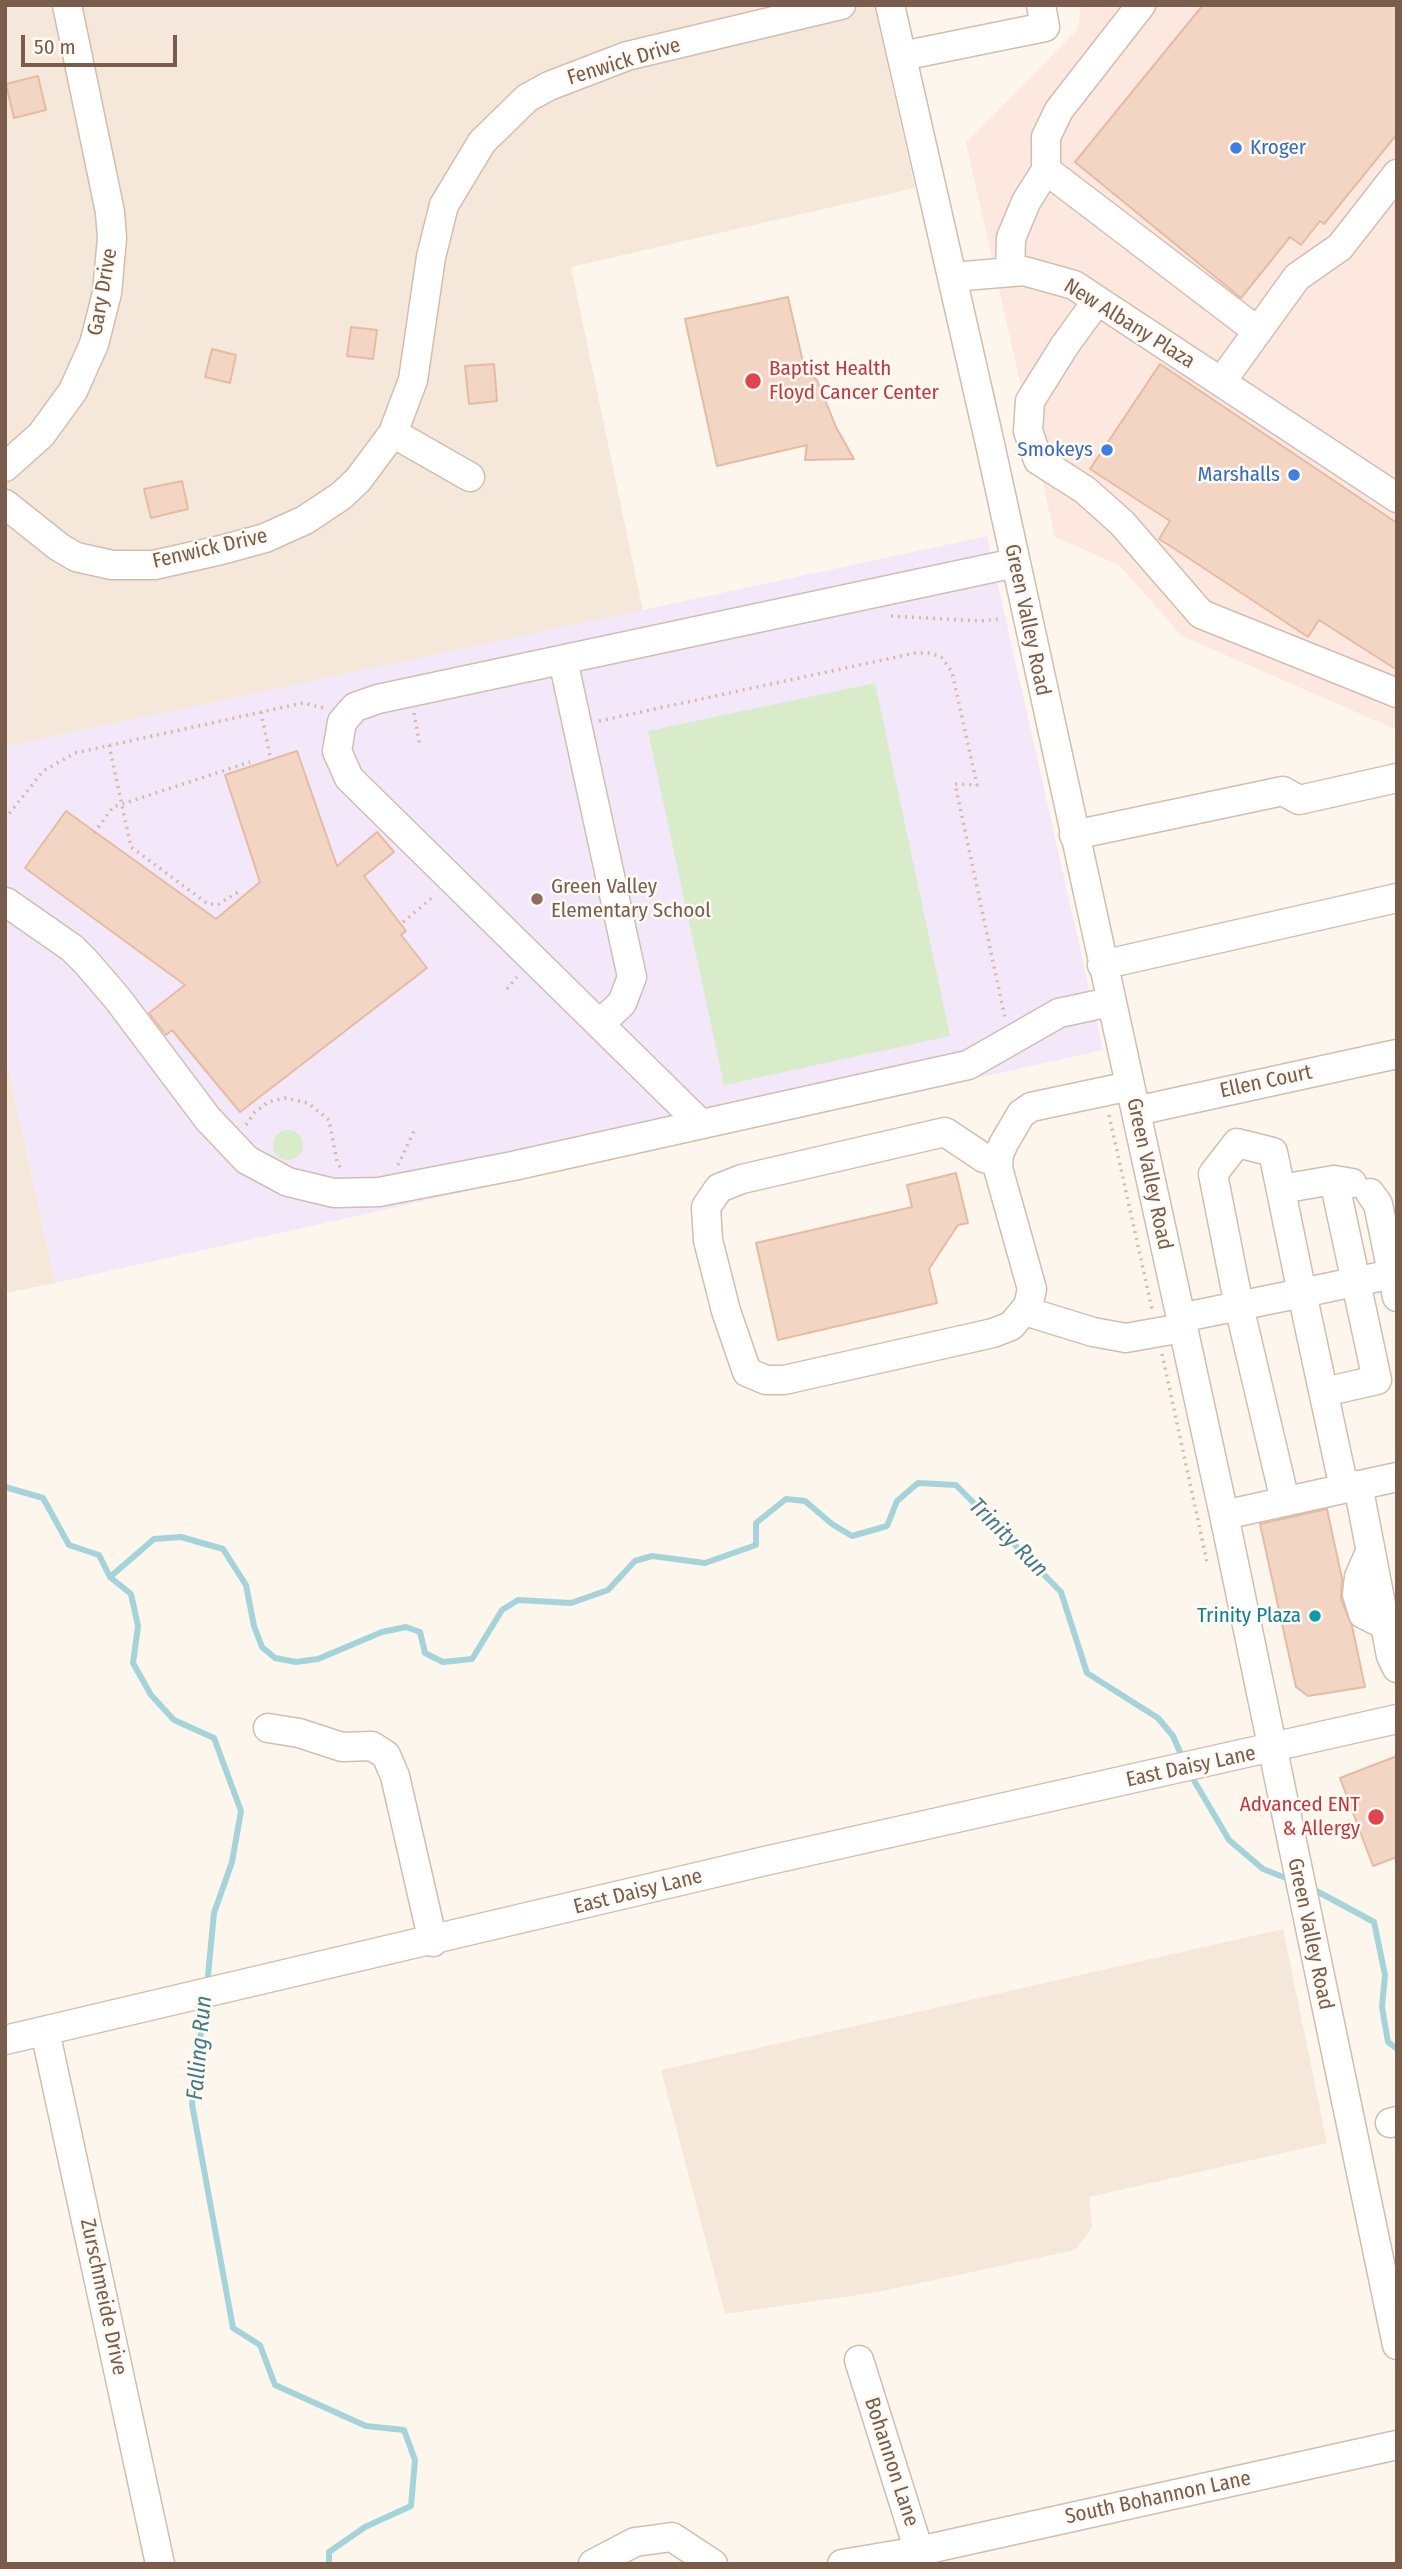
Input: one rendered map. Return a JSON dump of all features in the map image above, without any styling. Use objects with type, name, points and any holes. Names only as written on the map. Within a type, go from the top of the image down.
[{"type":"street","name":"Gary Drive","points":[[5,467],[41,436],[73,391],[94,344],[107,293],[112,238],[110,212],[67,5]]},
{"type":"street","name":"Fenwick Drive","points":[[5,504],[49,540],[76,557],[112,565],[154,565],[265,538],[305,520],[341,496],[358,480],[393,433],[413,380],[431,257],[444,205],[476,150],[527,98],[562,81],[627,56],[841,5]]},
{"type":"street","name":"Green Valley Road","points":[[890,5],[1110,1002],[1123,1096],[1173,1326],[1224,1515],[1397,2345]]},
{"type":"street","points":[[902,56],[1045,27],[1041,5]]},
{"type":"street","points":[[1010,271],[1009,246],[1016,225],[1046,170],[1046,137],[1059,110],[1141,5]]},
{"type":"street","points":[[1046,170],[1256,330]]},
{"type":"street","points":[[1220,382],[1297,277],[1340,247],[1397,174]]},
{"type":"street","name":"New Albany Plaza","points":[[952,277],[1010,271],[1042,274],[1074,285],[1397,498]]},
{"type":"street","points":[[1097,301],[1030,401],[1028,432],[1038,460],[1085,490],[1115,516],[1147,548],[1200,614],[1397,693]]},
{"type":"street","points":[[393,433],[470,477]]},
{"type":"street","points":[[700,1123],[342,768],[337,751],[338,735],[350,712],[370,701],[409,692],[1015,563]]},
{"type":"street","points":[[563,660],[632,977],[622,1003],[600,1024]]},
{"type":"street","points":[[1074,835],[1283,791],[1299,800],[1397,778]]},
{"type":"street","points":[[1102,965],[1397,898]]},
{"type":"street","points":[[6,902],[72,948],[86,962],[117,998],[208,1119],[247,1160],[288,1182],[334,1193],[379,1192],[968,1065],[1059,1013],[1110,1002]]},
{"type":"street","name":"Ellen Court","points":[[998,1163],[1016,1122],[1031,1107],[1123,1096],[1397,1054]]},
{"type":"street","points":[[946,1132],[984,1158],[998,1163],[1031,1281],[1031,1298],[1025,1311],[1011,1326],[993,1333],[784,1380],[766,1380],[752,1376],[742,1366],[708,1240],[708,1201],[719,1188],[742,1179],[946,1132]]},
{"type":"street","points":[[1285,1501],[1239,1306],[1213,1174],[1237,1143],[1273,1152],[1324,1392],[1371,1550],[1391,1656],[1397,1668]]},
{"type":"street","points":[[1025,1311],[1117,1337],[1173,1326],[1239,1306],[1302,1293],[1358,1282],[1395,1282],[1378,1205],[1353,1185],[1281,1189]]},
{"type":"street","points":[[1324,1392],[1387,1377],[1358,1282],[1353,1185]]},
{"type":"street","points":[[1224,1515],[1397,1477]]},
{"type":"street","name":"East Daisy Lane","points":[[5,2040],[433,1942],[765,1861],[1397,1719]]},
{"type":"street","points":[[268,1728],[299,1733],[342,1747],[372,1746],[386,1755],[395,1776],[433,1942]]},
{"type":"street","name":"Zurschmeide Drive","points":[[45,2031],[160,2564]]},
{"type":"street","name":"Bohannon Lane","points":[[859,2360],[921,2557]]},
{"type":"street","name":"South Bohannon Lane","points":[[842,2564],[921,2557],[1397,2445]]},
{"type":"street","points":[[593,2564],[635,2542],[672,2537],[713,2564]]},
{"type":"path","points":[[593,725],[595,722],[915,653],[931,653],[942,658],[952,672],[977,785],[955,784],[1006,1022],[1015,1015]]},
{"type":"path","points":[[409,692],[420,746]]},
{"type":"path","points":[[5,819],[47,768],[75,753],[306,703],[331,713]]},
{"type":"path","points":[[261,712],[270,756]]},
{"type":"path","points":[[109,745],[128,840],[134,851],[208,904],[219,905],[237,892]]},
{"type":"path","points":[[94,833],[113,807],[250,762]]},
{"type":"path","points":[[403,922],[441,891]]},
{"type":"path","points":[[507,989],[523,971]]},
{"type":"path","points":[[1123,1096],[1173,1326],[1210,1575]]},
{"type":"path","points":[[242,1133],[255,1112],[268,1102],[285,1098],[308,1102],[329,1120],[337,1162],[347,1174]]},
{"type":"path","points":[[393,1176],[415,1129]]},
{"type":"shaded area","points":[[5,5],[874,5],[915,188],[571,267],[643,611],[5,747]]},
{"type":"shaded area","points":[[1081,5],[1397,5],[1397,730],[1182,636],[1119,565],[1055,537],[966,143],[1078,29]]},
{"type":"shaded area","name":"Green Valley Elementary School","points":[[987,536],[1103,1050],[55,1283],[5,1052],[5,747]]},
{"type":"shaded area","points":[[5,1052],[55,1283],[5,1293]]},
{"type":"shaded area","points":[[1283,1929],[1327,2143],[1089,2197],[1092,2228],[1075,2250],[878,2292],[725,2314],[661,2070]]},
{"type":"green space","points":[[875,683],[950,1036],[724,1085],[648,731]]},
{"type":"green space","points":[[288,1130],[298,1135],[303,1145],[298,1155],[288,1160],[278,1155],[273,1145],[278,1135]]},
{"type":"building","name":"Kroger","points":[[1203,5],[1397,5],[1397,134],[1324,224],[1320,221],[1301,245],[1290,237],[1241,298],[1075,162]]},
{"type":"building","points":[[38,76],[46,110],[14,118],[6,84]]},
{"type":"building","name":"Baptist Health Floyd Cancer Center","points":[[788,297],[805,371],[817,380],[836,427],[854,459],[805,460],[807,445],[717,466],[685,319]]},
{"type":"building","points":[[351,327],[377,330],[373,359],[347,356]]},
{"type":"building","points":[[212,349],[236,355],[230,383],[205,377]]},
{"type":"building","points":[[494,364],[497,401],[469,404],[465,366]]},
{"type":"building","points":[[1160,364],[1397,523],[1397,670],[1319,620],[1308,637],[1159,539],[1170,521],[1090,469]]},
{"type":"building","points":[[182,481],[188,509],[151,518],[144,489]]},
{"type":"building","points":[[297,751],[337,866],[377,832],[394,852],[364,876],[406,931],[401,935],[427,968],[240,1112],[172,1030],[166,1035],[149,1013],[185,985],[25,868],[66,811],[216,919],[260,882],[225,775]]},
{"type":"building","points":[[956,1173],[968,1223],[958,1225],[929,1269],[937,1303],[778,1340],[756,1243],[912,1207],[907,1185]]},
{"type":"building","name":"Trinity Plaza","points":[[1327,1509],[1342,1579],[1341,1599],[1352,1626],[1365,1687],[1308,1696],[1296,1687],[1260,1524]]},
{"type":"building","name":"Advanced ENT & Allergy","points":[[1397,1756],[1397,1857],[1373,1866],[1340,1778]]},
{"type":"waterway","name":"Trinity Run","points":[[110,1577],[154,1539],[181,1537],[223,1549],[246,1585],[254,1626],[262,1647],[275,1658],[296,1662],[318,1659],[382,1632],[406,1627],[420,1632],[425,1653],[443,1662],[472,1659],[502,1610],[518,1600],[571,1603],[608,1590],[635,1561],[652,1556],[705,1563],[756,1545],[756,1523],[786,1499],[805,1501],[832,1524],[852,1536],[887,1526],[897,1501],[918,1483],[956,1485],[1061,1592],[1087,1673],[1158,1718],[1173,1736],[1183,1759]]},
{"type":"waterway","name":"Falling Run","points":[[5,1487],[43,1498],[69,1545],[99,1555],[110,1577],[131,1594],[138,1626],[133,1663],[151,1695],[174,1720],[214,1738],[241,1811],[232,1862],[214,1913],[207,1986]]},
{"type":"waterway","name":"Trinity Run","points":[[1189,1772],[1229,1840],[1263,1869],[1291,1880]]},
{"type":"waterway","name":"Trinity Run","points":[[1311,1888],[1374,1922],[1385,1975],[1382,2007],[1388,2042],[1397,2049]]},
{"type":"waterway","name":"Falling Run","points":[[205,2000],[192,2104],[233,2328],[260,2345],[275,2385],[366,2426],[404,2430],[415,2460],[411,2506],[365,2527],[329,2552],[329,2564]]},
{"type":"place","name":"Kroger","points":[[1236,148]]},
{"type":"place","name":"Baptist Health Floyd Cancer Center","points":[[753,381]]},
{"type":"place","name":"Smokeys","points":[[1107,450]]},
{"type":"place","name":"Marshalls","points":[[1294,475]]},
{"type":"place","name":"Green Valley Elementary School","points":[[537,899]]},
{"type":"place","name":"Trinity Plaza","points":[[1315,1616]]},
{"type":"place","name":"Advanced ENT & Allergy","points":[[1376,1817]]}]
